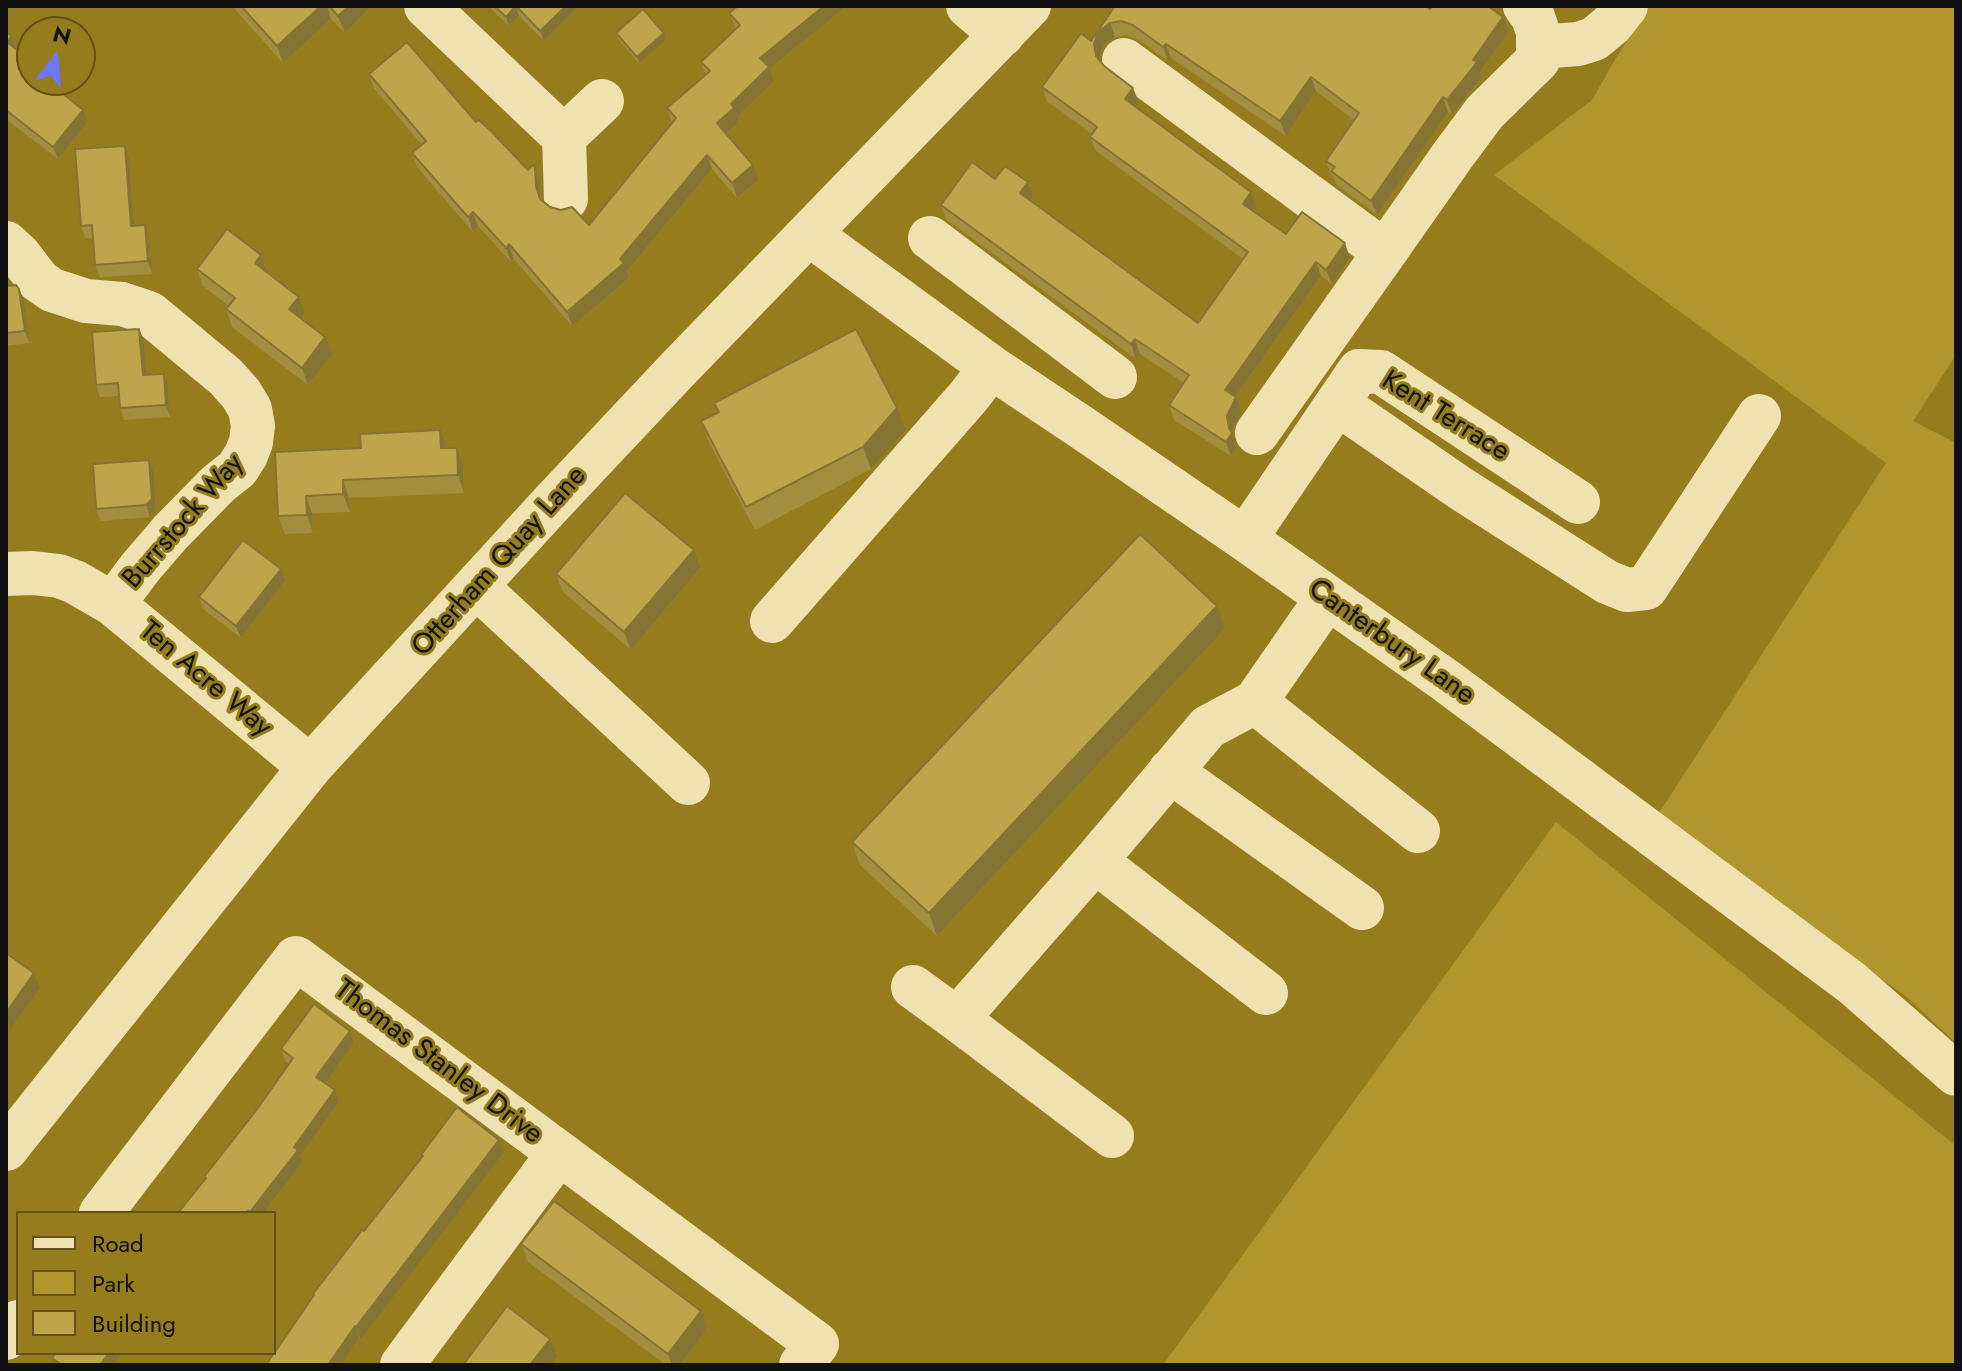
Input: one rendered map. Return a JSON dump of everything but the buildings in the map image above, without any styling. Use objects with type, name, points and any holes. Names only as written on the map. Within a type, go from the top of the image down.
[{"type":"street","points":[[426,6],[564,137],[566,199]]},
{"type":"street","points":[[968,6],[1016,21]]},
{"type":"street","points":[[1257,433],[1485,112],[1535,64],[1539,56],[1536,24],[1525,6]]},
{"type":"street","points":[[1539,47],[1578,44],[1594,39],[1608,29],[1626,6]]},
{"type":"street","name":"Otterham Quay Lane","points":[[6,1149],[310,767],[563,492],[1016,21]]},
{"type":"street","points":[[1124,60],[1385,252]]},
{"type":"street","points":[[564,137],[602,101]]},
{"type":"street","name":"Canterbury Lane","points":[[809,234],[995,370],[1245,539],[1445,680],[1852,983],[1956,1074]]},
{"type":"street","points":[[930,238],[1115,377]]},
{"type":"street","name":"Burrstock Way","points":[[6,243],[39,281],[52,290],[86,301],[122,304],[149,313],[226,377],[250,409],[253,426],[251,442],[237,469],[170,533],[113,604]]},
{"type":"street","points":[[772,621],[969,396],[1039,321]]},
{"type":"street","name":"Kent Terrace","points":[[1245,539],[1359,371],[1381,372],[1578,502]]},
{"type":"street","points":[[1338,404],[1540,539],[1607,582],[1627,590],[1646,588],[1759,416]]},
{"type":"street","name":"Ten Acre Way","points":[[6,574],[44,573],[65,578],[113,604],[310,767]]},
{"type":"street","points":[[477,587],[688,783]]},
{"type":"street","points":[[957,1019],[1208,727],[1255,702],[1327,598]]},
{"type":"street","points":[[1255,702],[1418,831]]},
{"type":"street","points":[[1170,771],[1362,908]]},
{"type":"street","points":[[1095,861],[1266,993]]},
{"type":"street","name":"Thomas Stanley Drive","points":[[103,1211],[296,958],[559,1153],[820,1358]]},
{"type":"street","points":[[913,987],[1112,1136]]},
{"type":"street","points":[[402,1365],[559,1153]]},
{"type":"green space","points":[[1649,6],[1956,6],[1956,355],[1913,421],[1956,443],[1956,1043],[1907,997],[1655,819],[1886,463],[1494,175],[1592,100]]},
{"type":"green space","points":[[1556,822],[1956,1146],[1956,1365],[1163,1365]]}]
